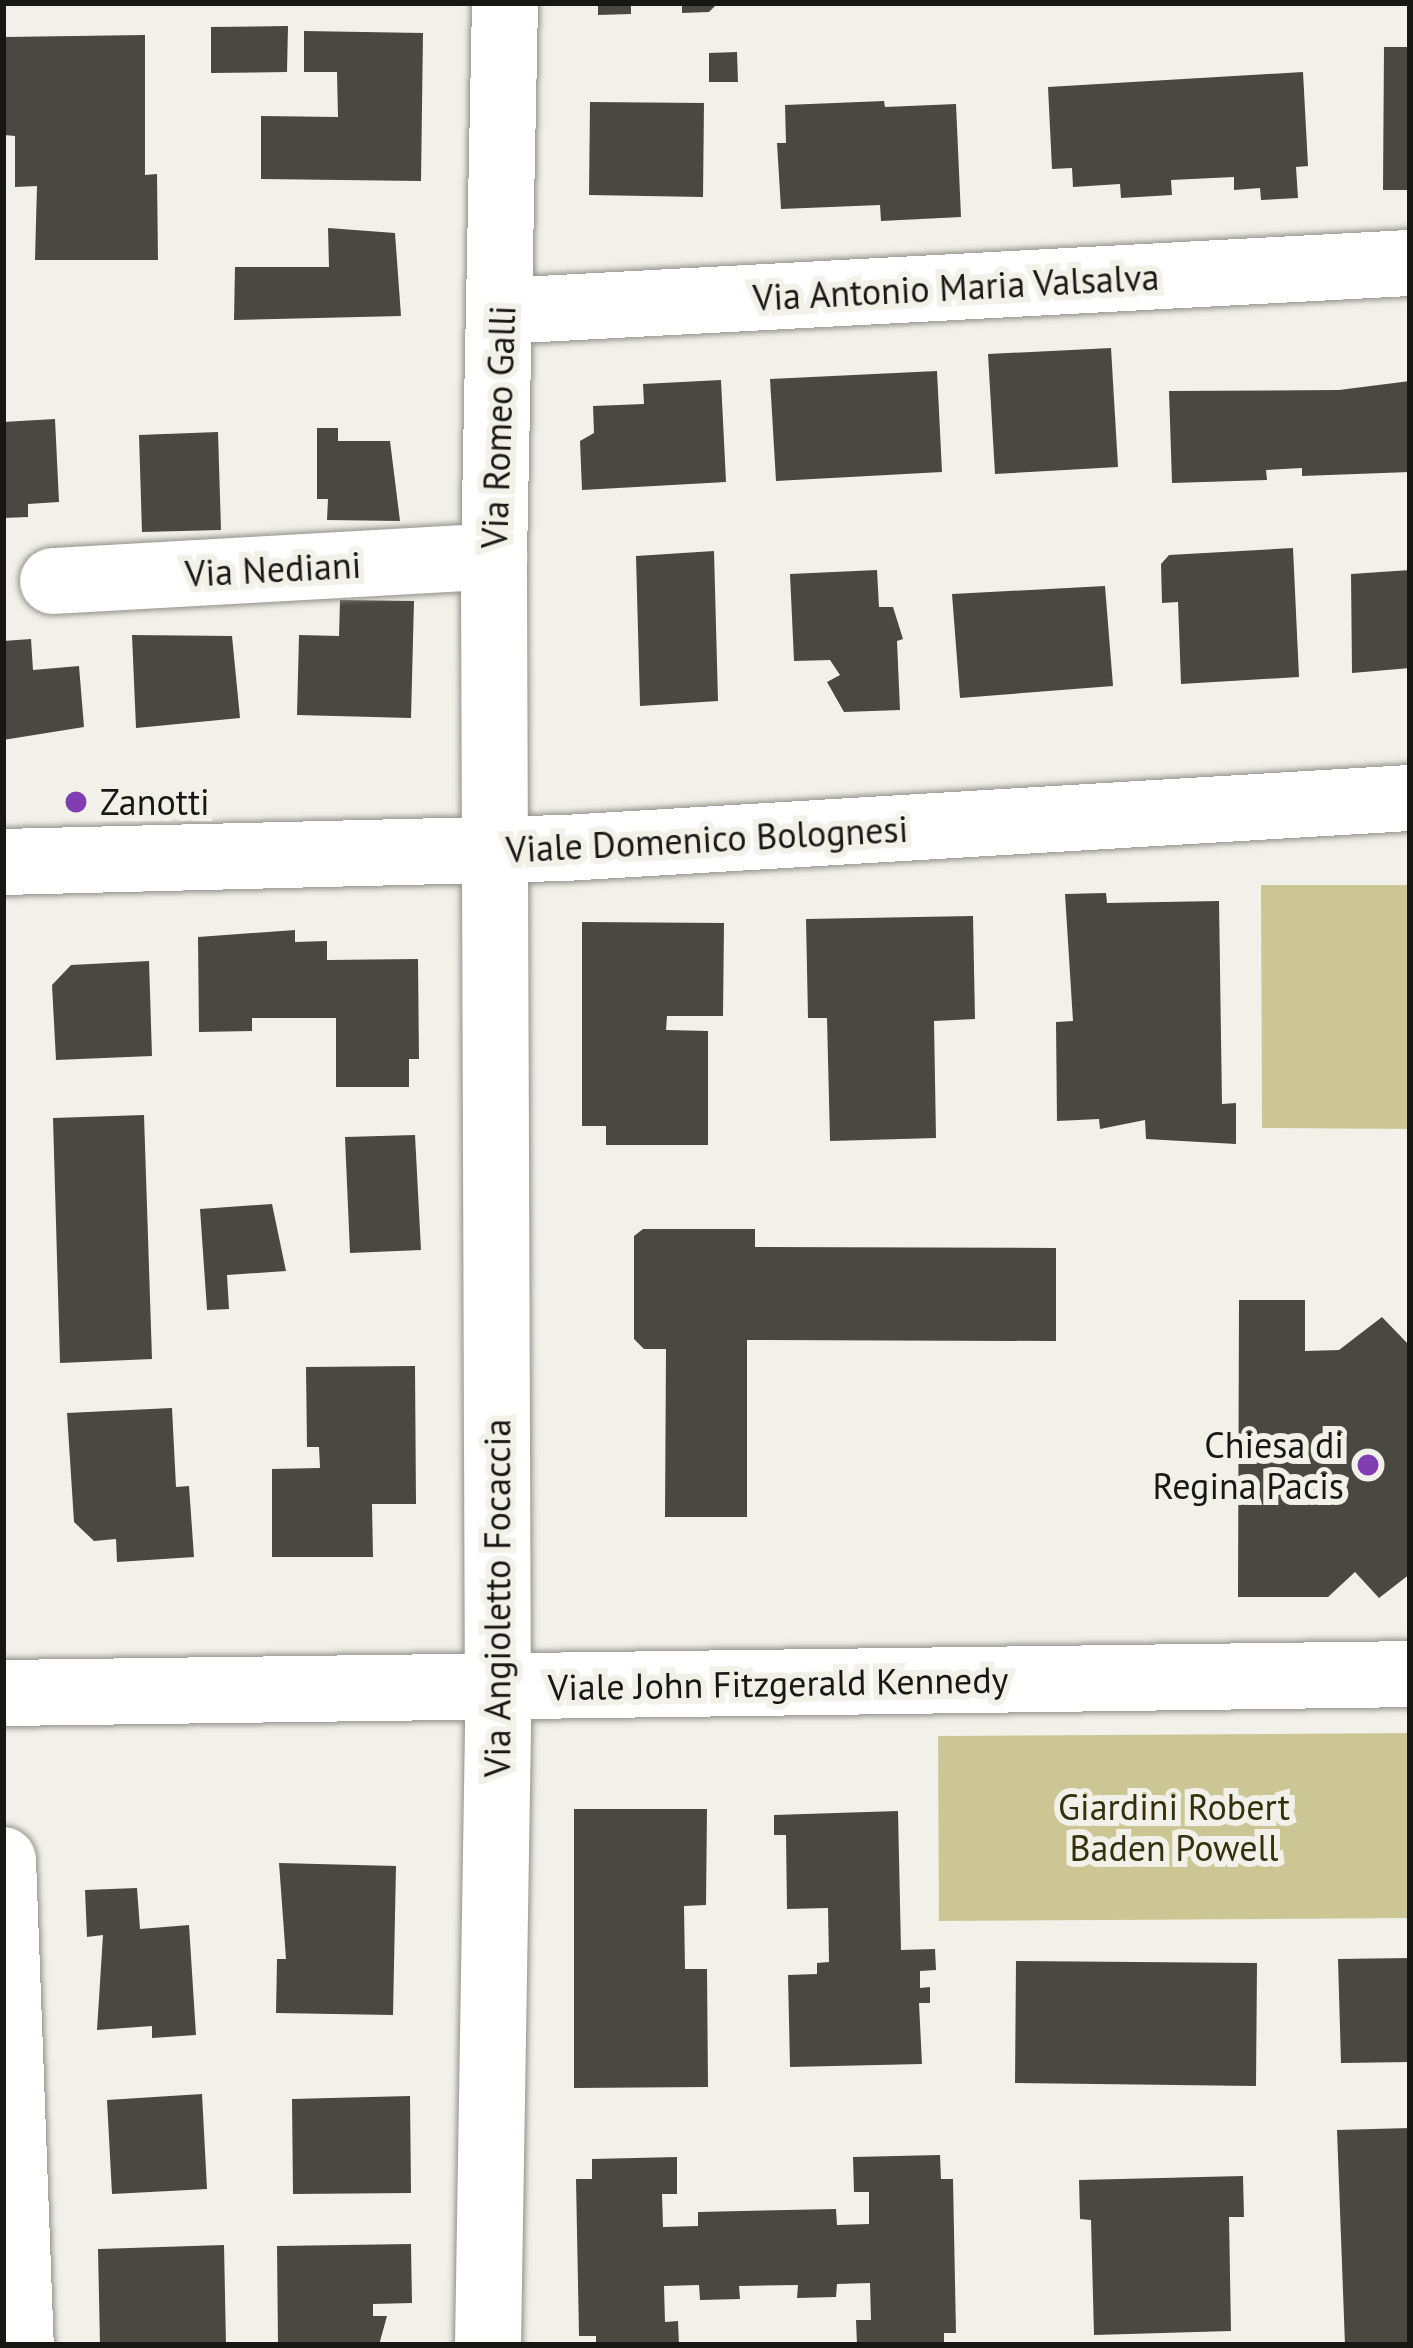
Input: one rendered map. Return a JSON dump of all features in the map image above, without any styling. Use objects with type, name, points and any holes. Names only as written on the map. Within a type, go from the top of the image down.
[{"type":"street","name":"Via Romeo Galli","points":[[496,850],[494,556],[505,3]]},
{"type":"street","name":"Via Antonio Maria Valsalva","points":[[502,311],[1410,263]]},
{"type":"street","name":"Via Nediani","points":[[53,581],[494,556]]},
{"type":"street","name":"Viale Domenico Bolognesi","points":[[3,862],[496,850],[1410,798]]},
{"type":"street","name":"Via Angioletto Focaccia","points":[[488,2345],[498,1687],[496,850]]},
{"type":"street","name":"Viale John Fitzgerald Kennedy","points":[[3,1693],[1410,1673]]},
{"type":"street","points":[[3,1859],[21,2345]]},
{"type":"green space","points":[[1261,885],[1410,885],[1410,1129],[1262,1128]]},
{"type":"green space","name":"Giardini Robert Baden Powell","points":[[1410,1733],[1410,1918],[939,1921],[938,1736]]},
{"type":"building","points":[[598,3],[631,3],[631,14],[598,15]]},
{"type":"building","points":[[682,3],[718,3],[709,12],[682,13]]},
{"type":"building","points":[[288,26],[287,72],[211,73],[211,27]]},
{"type":"building","points":[[304,31],[423,33],[421,181],[261,179],[261,116],[338,117],[337,72],[304,72]]},
{"type":"building","points":[[145,35],[145,175],[157,174],[158,260],[35,260],[37,186],[15,187],[15,136],[4,135],[4,37]]},
{"type":"building","points":[[1384,47],[1410,47],[1410,190],[1383,190]]},
{"type":"building","points":[[737,52],[738,82],[709,82],[709,53]]},
{"type":"building","points":[[1303,72],[1308,166],[1296,167],[1298,198],[1261,200],[1260,188],[1234,190],[1234,177],[1171,180],[1172,195],[1121,198],[1120,184],[1073,187],[1072,168],[1052,169],[1048,87]]},
{"type":"building","points":[[884,101],[885,107],[956,104],[961,217],[881,221],[880,205],[781,209],[777,143],[786,143],[785,105]]},
{"type":"building","points":[[590,102],[704,103],[703,197],[589,195]]},
{"type":"building","points":[[328,228],[395,233],[401,316],[234,320],[235,267],[329,267]]},
{"type":"building","points":[[1111,348],[1118,467],[995,474],[988,354]]},
{"type":"building","points":[[937,371],[942,472],[776,481],[770,379]]},
{"type":"building","points":[[721,380],[726,482],[582,490],[580,441],[594,433],[593,406],[644,404],[643,384]]},
{"type":"building","points":[[1410,381],[1410,472],[1302,476],[1302,468],[1266,470],[1267,480],[1172,483],[1169,391],[1339,390]]},
{"type":"building","points":[[55,419],[59,502],[28,504],[28,517],[3,518],[3,422]]},
{"type":"building","points":[[317,428],[338,428],[338,441],[390,441],[400,521],[327,520],[328,499],[317,499]]},
{"type":"building","points":[[218,432],[221,530],[142,532],[139,435]]},
{"type":"building","points":[[1293,548],[1299,677],[1181,684],[1178,602],[1162,603],[1161,564],[1169,555]]},
{"type":"building","points":[[714,551],[718,701],[640,706],[636,556]]},
{"type":"building","points":[[877,570],[879,607],[893,607],[903,639],[897,641],[900,710],[844,712],[827,682],[840,675],[830,660],[794,661],[790,574]]},
{"type":"building","points":[[1410,570],[1410,668],[1352,673],[1351,574]]},
{"type":"building","points":[[1105,586],[1113,686],[960,698],[952,594]]},
{"type":"building","points":[[340,600],[414,601],[411,718],[297,715],[299,635],[339,636]]},
{"type":"building","points":[[132,635],[232,636],[240,718],[136,728]]},
{"type":"building","points":[[31,639],[33,670],[79,666],[84,727],[3,740],[3,641]]},
{"type":"building","points":[[1106,893],[1107,903],[1219,901],[1222,1104],[1236,1103],[1236,1144],[1146,1139],[1145,1120],[1100,1129],[1099,1119],[1057,1121],[1056,1022],[1073,1021],[1065,894]]},
{"type":"building","points":[[973,916],[975,1019],[934,1021],[936,1138],[830,1141],[827,1018],[808,1018],[806,919]]},
{"type":"building","points":[[582,922],[724,923],[723,1016],[667,1016],[666,1030],[708,1031],[708,1145],[606,1145],[606,1126],[582,1126]]},
{"type":"building","points":[[295,930],[295,942],[327,941],[327,960],[418,959],[419,1059],[409,1059],[409,1087],[336,1087],[336,1018],[252,1018],[252,1031],[199,1032],[198,937]]},
{"type":"building","points":[[149,961],[152,1056],[56,1060],[52,985],[71,965]]},
{"type":"building","points":[[144,1115],[152,1359],[60,1363],[53,1118]]},
{"type":"building","points":[[415,1135],[421,1250],[350,1253],[345,1137]]},
{"type":"building","points":[[272,1204],[286,1271],[227,1275],[229,1309],[207,1310],[200,1209]]},
{"type":"building","points":[[643,1229],[755,1229],[755,1247],[1056,1248],[1056,1341],[747,1340],[747,1517],[665,1517],[666,1349],[644,1349],[634,1339],[634,1236]]},
{"type":"building","points":[[1239,1300],[1305,1300],[1305,1351],[1339,1350],[1382,1317],[1410,1346],[1410,1574],[1379,1598],[1355,1572],[1328,1597],[1238,1597]]},
{"type":"building","points":[[415,1366],[416,1504],[372,1504],[373,1557],[272,1557],[272,1469],[320,1468],[319,1447],[307,1447],[306,1367]]},
{"type":"building","points":[[172,1408],[176,1487],[189,1486],[194,1557],[117,1562],[116,1539],[94,1541],[74,1522],[67,1413]]},
{"type":"building","points":[[574,1809],[707,1809],[706,1905],[684,1906],[685,1969],[707,1969],[708,2087],[574,2088]]},
{"type":"building","points":[[898,1811],[901,1950],[935,1949],[936,1970],[920,1971],[920,1988],[930,1987],[930,2003],[919,2003],[922,2064],[790,2067],[788,1975],[817,1974],[817,1963],[829,1962],[828,1908],[787,1909],[786,1835],[774,1835],[774,1815]]},
{"type":"building","points":[[279,1863],[396,1866],[393,2015],[276,2013],[277,1959],[286,1959]]},
{"type":"building","points":[[137,1888],[140,1929],[189,1925],[196,2035],[152,2038],[152,2026],[97,2030],[103,1935],[87,1937],[85,1890]]},
{"type":"building","points":[[1410,1958],[1410,2062],[1341,2063],[1338,1959]]},
{"type":"building","points":[[1016,1961],[1257,1963],[1256,2086],[1015,2083]]},
{"type":"building","points":[[202,2094],[207,2189],[112,2194],[107,2100]]},
{"type":"building","points":[[410,2096],[411,2193],[293,2194],[292,2099]]},
{"type":"building","points":[[1410,2128],[1410,2345],[1345,2345],[1337,2130]]},
{"type":"building","points":[[940,2155],[941,2179],[953,2179],[956,2333],[944,2333],[944,2345],[857,2345],[856,2320],[871,2320],[870,2283],[837,2284],[836,2297],[797,2298],[798,2285],[739,2286],[740,2299],[700,2300],[699,2285],[664,2286],[665,2322],[678,2321],[679,2345],[596,2345],[596,2336],[579,2336],[576,2179],[592,2179],[592,2159],[677,2157],[677,2194],[662,2194],[663,2227],[698,2226],[698,2212],[836,2209],[837,2225],[869,2224],[869,2192],[854,2192],[853,2157]]},
{"type":"building","points":[[1243,2176],[1244,2217],[1229,2217],[1231,2331],[1094,2335],[1091,2220],[1080,2219],[1079,2180]]},
{"type":"building","points":[[411,2244],[412,2303],[373,2304],[373,2316],[387,2316],[379,2345],[278,2345],[277,2246]]},
{"type":"building","points":[[224,2245],[226,2345],[100,2345],[98,2249]]},
{"type":"place","name":"Zanotti","points":[[76,802]]},
{"type":"place","name":"Chiesa di Regina Pacis","points":[[1368,1465]]}]
